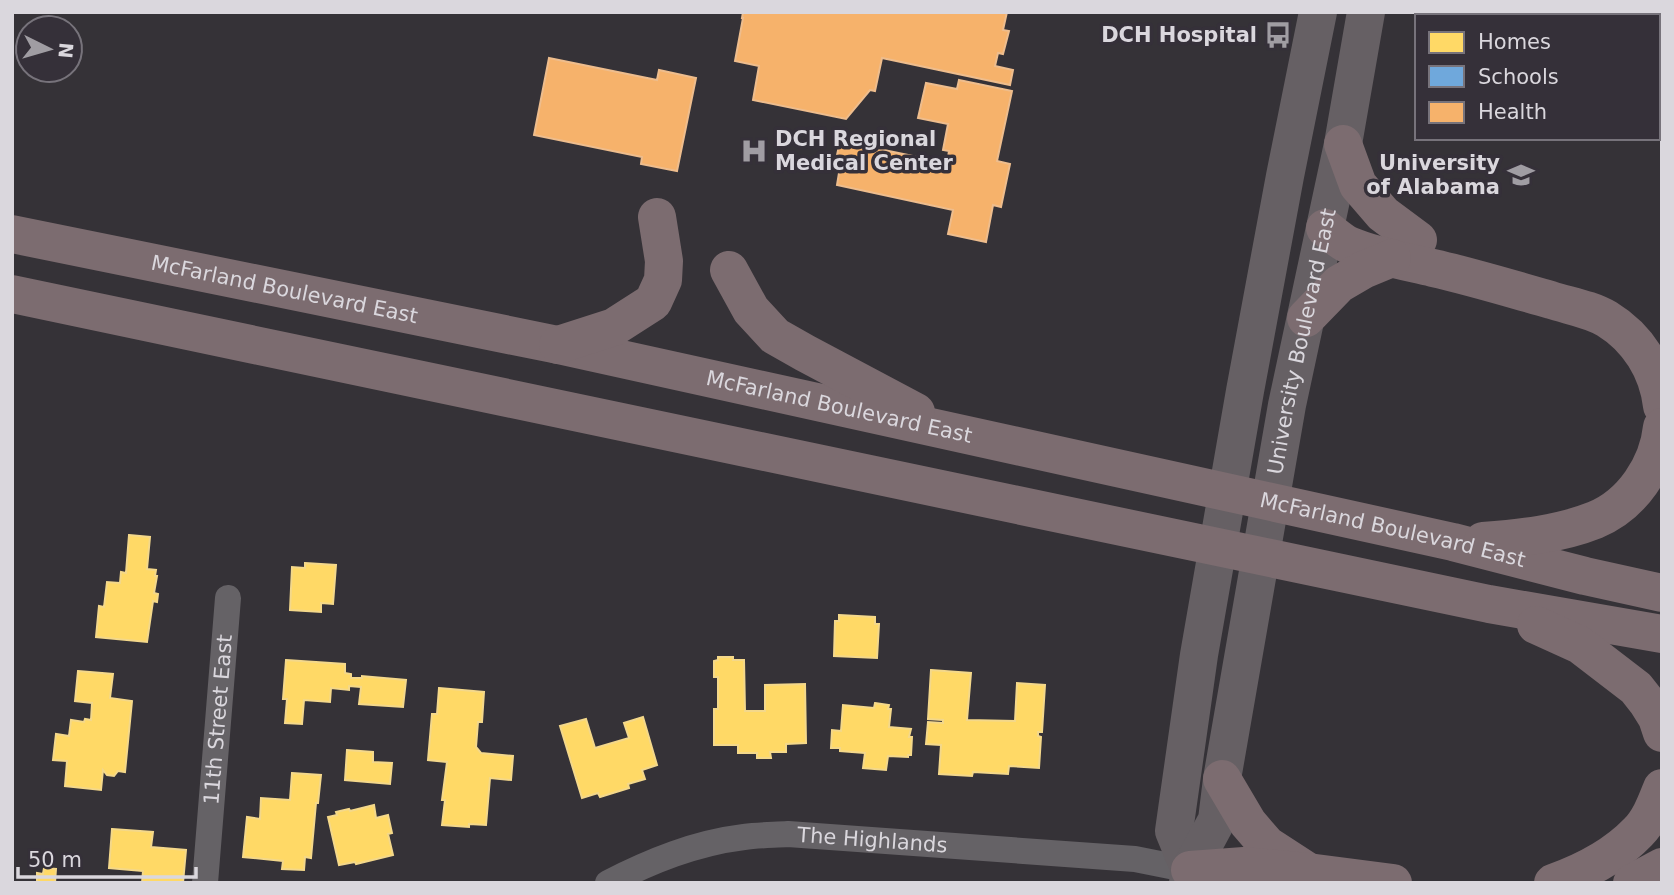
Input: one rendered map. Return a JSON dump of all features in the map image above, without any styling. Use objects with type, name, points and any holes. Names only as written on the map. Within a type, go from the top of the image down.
[{"type":"highway","points":[[1343,144],[1358,185],[1383,214],[1405,249]]},
{"type":"highway","points":[[558,345],[614,327],[653,302],[663,280],[664,261],[657,217]]},
{"type":"highway","points":[[1325,228],[1355,222],[1405,249],[1481,279],[1605,318],[1628,336],[1646,358],[1661,393],[1662,405]]},
{"type":"highway","name":"McFarland Boulevard East","points":[[12,234],[558,345],[1453,541],[1584,576],[1662,593]]},
{"type":"highway","points":[[1306,318],[1339,284],[1405,249],[1504,262],[1637,316],[1662,333]]},
{"type":"highway","points":[[729,270],[751,310],[775,336],[955,433]]},
{"type":"highway","points":[[12,294],[1489,604],[1662,634]]},
{"type":"highway","points":[[1453,541],[1515,538],[1597,520],[1628,498],[1641,484],[1658,450],[1662,427]]},
{"type":"highway","points":[[1489,604],[1580,645],[1636,688],[1657,718],[1662,733]]},
{"type":"highway","points":[[1222,779],[1248,823],[1267,845],[1308,872]]},
{"type":"highway","points":[[1553,883],[1607,857],[1632,837],[1648,817],[1662,788]]},
{"type":"highway","points":[[1189,876],[1244,866],[1393,883]]},
{"type":"highway","points":[[1632,883],[1662,867]]},
{"type":"highway","points":[[1189,876],[1227,883]]},
{"type":"main road","points":[[1189,876],[1174,831],[1199,655],[1245,391],[1318,12]]},
{"type":"main road","name":"University Boulevard East","points":[[1189,876],[1217,820],[1287,405],[1343,144],[1366,12]]},
{"type":"street","name":"11th Street East","points":[[205,883],[228,598]]},
{"type":"street","name":"The Highlands","points":[[608,883],[669,854],[744,836],[788,834],[1143,860],[1189,876]]},
{"type":"building: Homes","points":[[129,535],[150,537],[147,569],[156,570],[154,593],[158,594],[157,602],[153,601],[147,642],[96,637],[99,606],[104,607],[107,582],[120,583],[121,572],[126,573]]},
{"type":"building: Homes","points":[[305,563],[336,565],[333,604],[321,603],[321,612],[290,610],[292,567],[305,568]]},
{"type":"building: Homes","points":[[839,615],[875,617],[875,624],[879,624],[877,658],[834,656],[835,621],[839,621]]},
{"type":"building: Homes","points":[[718,657],[744,660],[745,711],[765,711],[765,685],[805,684],[806,743],[786,744],[786,752],[770,752],[771,758],[757,758],[757,753],[738,753],[738,745],[714,745],[714,709],[718,709],[718,677],[714,677],[714,661],[718,660]]},
{"type":"building: Homes","points":[[286,660],[345,664],[345,673],[351,674],[351,678],[362,676],[406,680],[403,707],[359,704],[361,687],[349,686],[349,690],[331,688],[330,702],[304,700],[302,724],[285,723],[287,699],[283,699]]},
{"type":"building: Homes","points":[[931,670],[971,673],[967,720],[1015,721],[1017,683],[1045,685],[1042,732],[1038,732],[1041,737],[1039,768],[1009,766],[1008,774],[939,774],[941,745],[926,744],[928,722],[943,723],[943,720],[928,719]]},
{"type":"building: Homes","points":[[78,671],[113,674],[110,698],[132,701],[125,772],[118,771],[114,776],[107,775],[103,770],[101,790],[65,786],[67,761],[53,760],[56,734],[69,736],[71,720],[91,720],[92,703],[75,701]]},
{"type":"building: Homes","points":[[439,688],[484,692],[482,722],[478,722],[476,747],[481,753],[513,756],[511,780],[490,778],[486,825],[442,825],[447,762],[428,760],[432,714],[437,714]]},
{"type":"building: Homes","points":[[875,703],[889,705],[889,727],[911,729],[911,755],[888,756],[886,770],[863,768],[865,753],[831,748],[832,730],[841,731],[843,705],[874,708]]},
{"type":"building: Homes","points":[[643,717],[657,765],[642,770],[645,779],[628,784],[629,788],[600,797],[598,793],[582,798],[560,726],[586,719],[595,748],[629,738],[624,723]]},
{"type":"building: Homes","points":[[347,750],[373,752],[373,762],[392,763],[390,784],[345,780]]},
{"type":"building: Homes","points":[[292,773],[321,775],[311,858],[305,857],[304,870],[282,869],[283,861],[243,857],[247,817],[260,819],[261,798],[290,800]]},
{"type":"building: Homes","points":[[374,805],[376,818],[388,815],[392,833],[388,834],[393,855],[356,864],[339,865],[328,817],[337,815],[336,812]]},
{"type":"building: Homes","points":[[112,829],[153,832],[151,847],[186,850],[183,883],[142,883],[143,871],[109,868]]},
{"type":"building: Homes","points":[[44,868],[56,869],[55,883],[37,883],[37,873],[43,874]]},
{"type":"building: Schools","points":[[1528,12],[1650,12],[1648,14]]},
{"type":"building: Health","points":[[743,12],[1007,12],[1003,30],[1009,31],[1003,54],[998,53],[995,66],[1013,70],[1010,85],[882,58],[875,91],[870,90],[846,119],[753,100],[759,66],[735,61]]},
{"type":"building: Health","points":[[549,58],[657,80],[659,70],[696,78],[677,171],[641,164],[642,157],[534,135]]},
{"type":"building: Health","points":[[959,80],[1012,91],[997,161],[1010,164],[1001,207],[993,205],[986,242],[948,234],[953,210],[837,185],[841,161],[836,160],[840,141],[947,163],[949,151],[943,150],[948,124],[918,118],[926,83],[957,89]]},
{"type":"place","name":"DCH Hospital","points":[[1278,35]]},
{"type":"place","name":"DCH Regional Medical Center","points":[[754,151]]},
{"type":"place","name":"University of Alabama","points":[[1521,175]]}]
